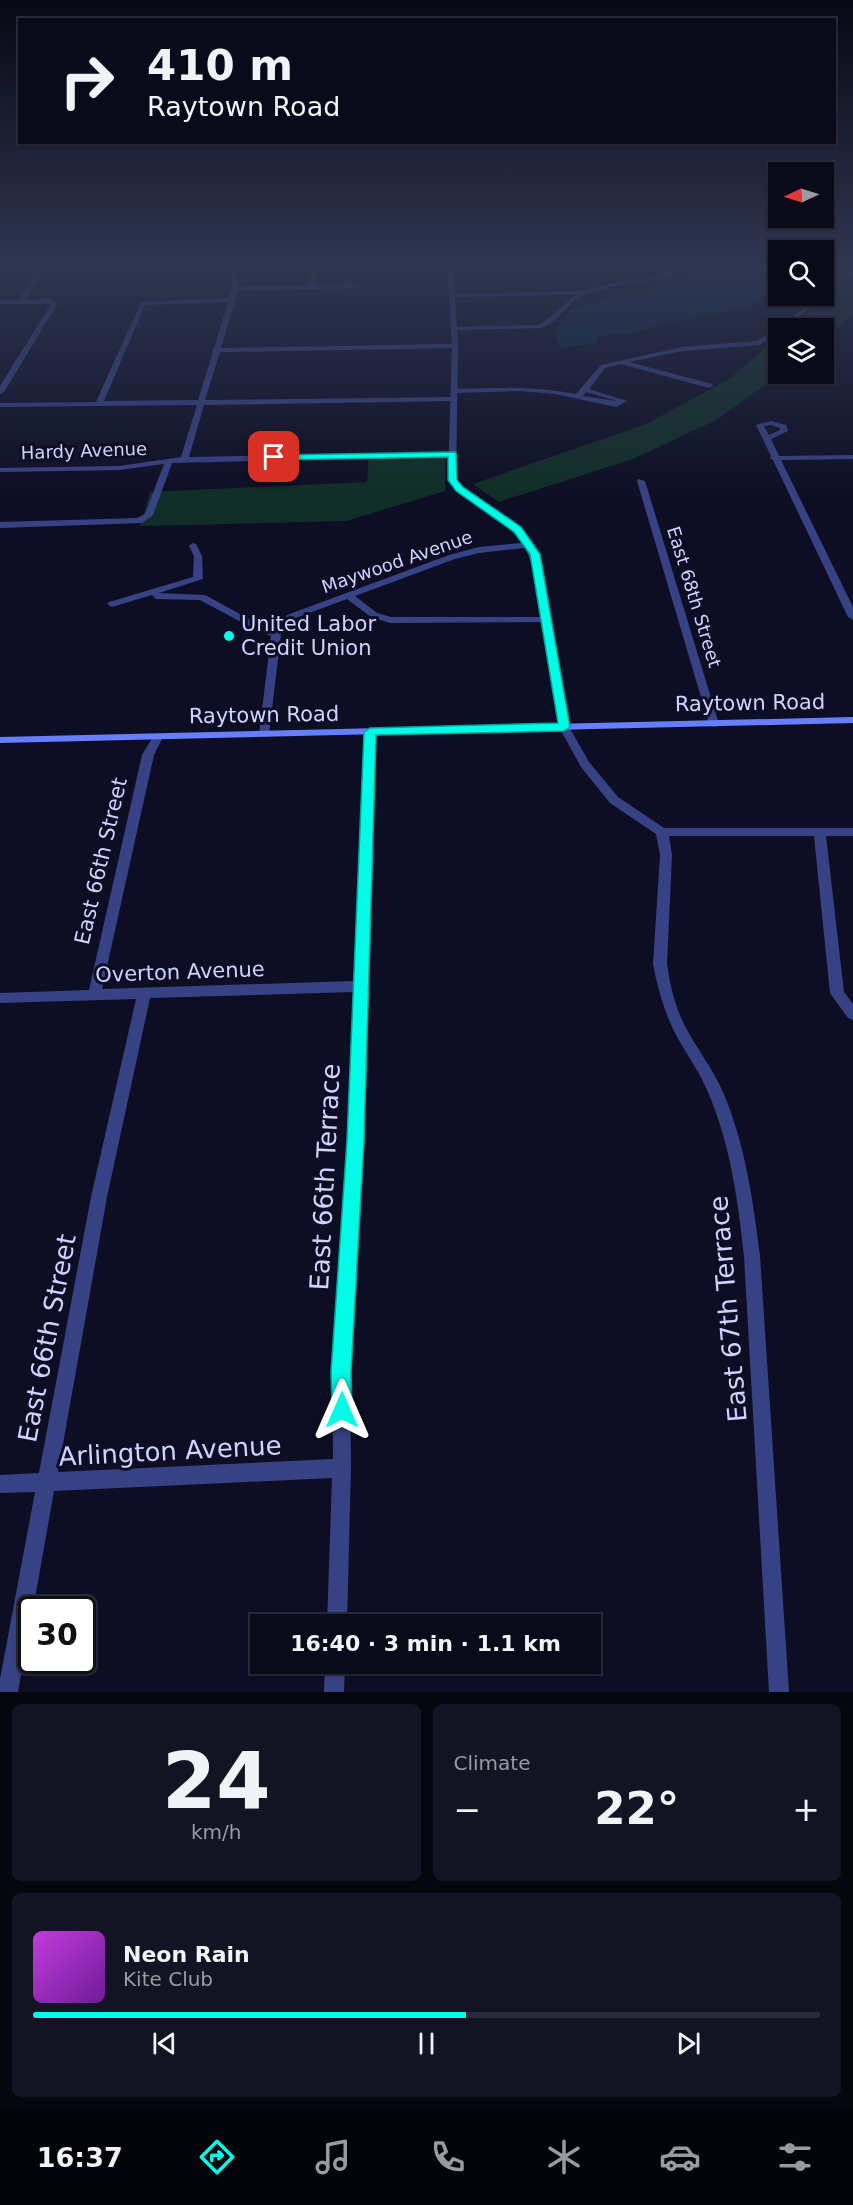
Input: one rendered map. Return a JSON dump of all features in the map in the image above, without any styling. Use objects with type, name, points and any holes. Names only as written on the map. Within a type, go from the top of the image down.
[{"type":"main road","name":"Raytown Road","points":[[0,740],[853,720]]},
{"type":"street","points":[[0,392],[31,341]]},
{"type":"street","points":[[99,404],[126,341]]},
{"type":"street","points":[[218,341],[184,459],[453,454]]},
{"type":"street","points":[[455,341],[452,480],[459,489],[518,530],[531,545],[538,567],[564,727],[585,764],[614,800],[662,832],[820,834],[853,832]]},
{"type":"street","points":[[578,397],[586,390],[598,369],[619,362],[682,349],[762,341]]},
{"type":"street","points":[[215,350],[455,346]]},
{"type":"street","points":[[619,362],[709,386]]},
{"type":"street","points":[[0,405],[454,395],[532,390],[616,405],[623,401],[586,390]]},
{"type":"street","points":[[766,438],[774,459],[853,616]]},
{"type":"street","points":[[774,459],[853,457]]},
{"type":"street","name":"Hardy Avenue","points":[[0,470],[119,468],[184,459]]},
{"type":"street","points":[[0,525],[128,523],[143,519],[149,515],[169,461]]},
{"type":"street","name":"East 68th Street","points":[[641,481],[714,724]]},
{"type":"street","name":"Maywood Avenue","points":[[278,630],[290,617],[452,557],[479,550],[531,545]]},
{"type":"street","points":[[112,604],[198,579],[198,556],[193,546]]},
{"type":"street","points":[[348,595],[374,615],[390,620],[546,620]]},
{"type":"street","points":[[156,596],[202,597],[261,629],[278,630],[264,734]]},
{"type":"street","name":"East 66th Terrace","points":[[337,1614],[342,1468],[341,1372],[356,1140],[370,732]]},
{"type":"street","name":"East 66th Street","points":[[94,996],[146,766],[158,737]]},
{"type":"street","name":"East 67th Terrace","points":[[662,832],[666,855],[660,964],[663,979],[679,1028],[718,1097],[734,1145],[747,1203],[779,1692]]},
{"type":"street","points":[[820,834],[837,993],[853,1014]]},
{"type":"street","name":"Overton Avenue","points":[[0,998],[360,986]]},
{"type":"street","name":"East 66th Street","points":[[8,1692],[99,1197],[144,995]]},
{"type":"street","name":"Arlington Avenue","points":[[0,1484],[342,1468]]},
{"type":"street","points":[[334,1692],[335,1674]]},
{"type":"green space","points":[[768,346],[768,383],[716,420],[633,459],[499,502],[473,484],[646,424],[729,379]]},
{"type":"green space","points":[[446,450],[445,491],[346,521],[140,526],[150,492],[367,482],[369,453]]},
{"type":"water","points":[[558,341],[597,341],[597,343],[561,348]]},
{"type":"place","name":"United Labor Credit Union","points":[[229,636]]},
{"type":"route","points":[[274,457],[453,454],[452,480],[459,489],[518,530],[531,545],[535,554],[564,727],[370,732],[356,1140],[352,1171],[341,1372],[342,1410]]}]
